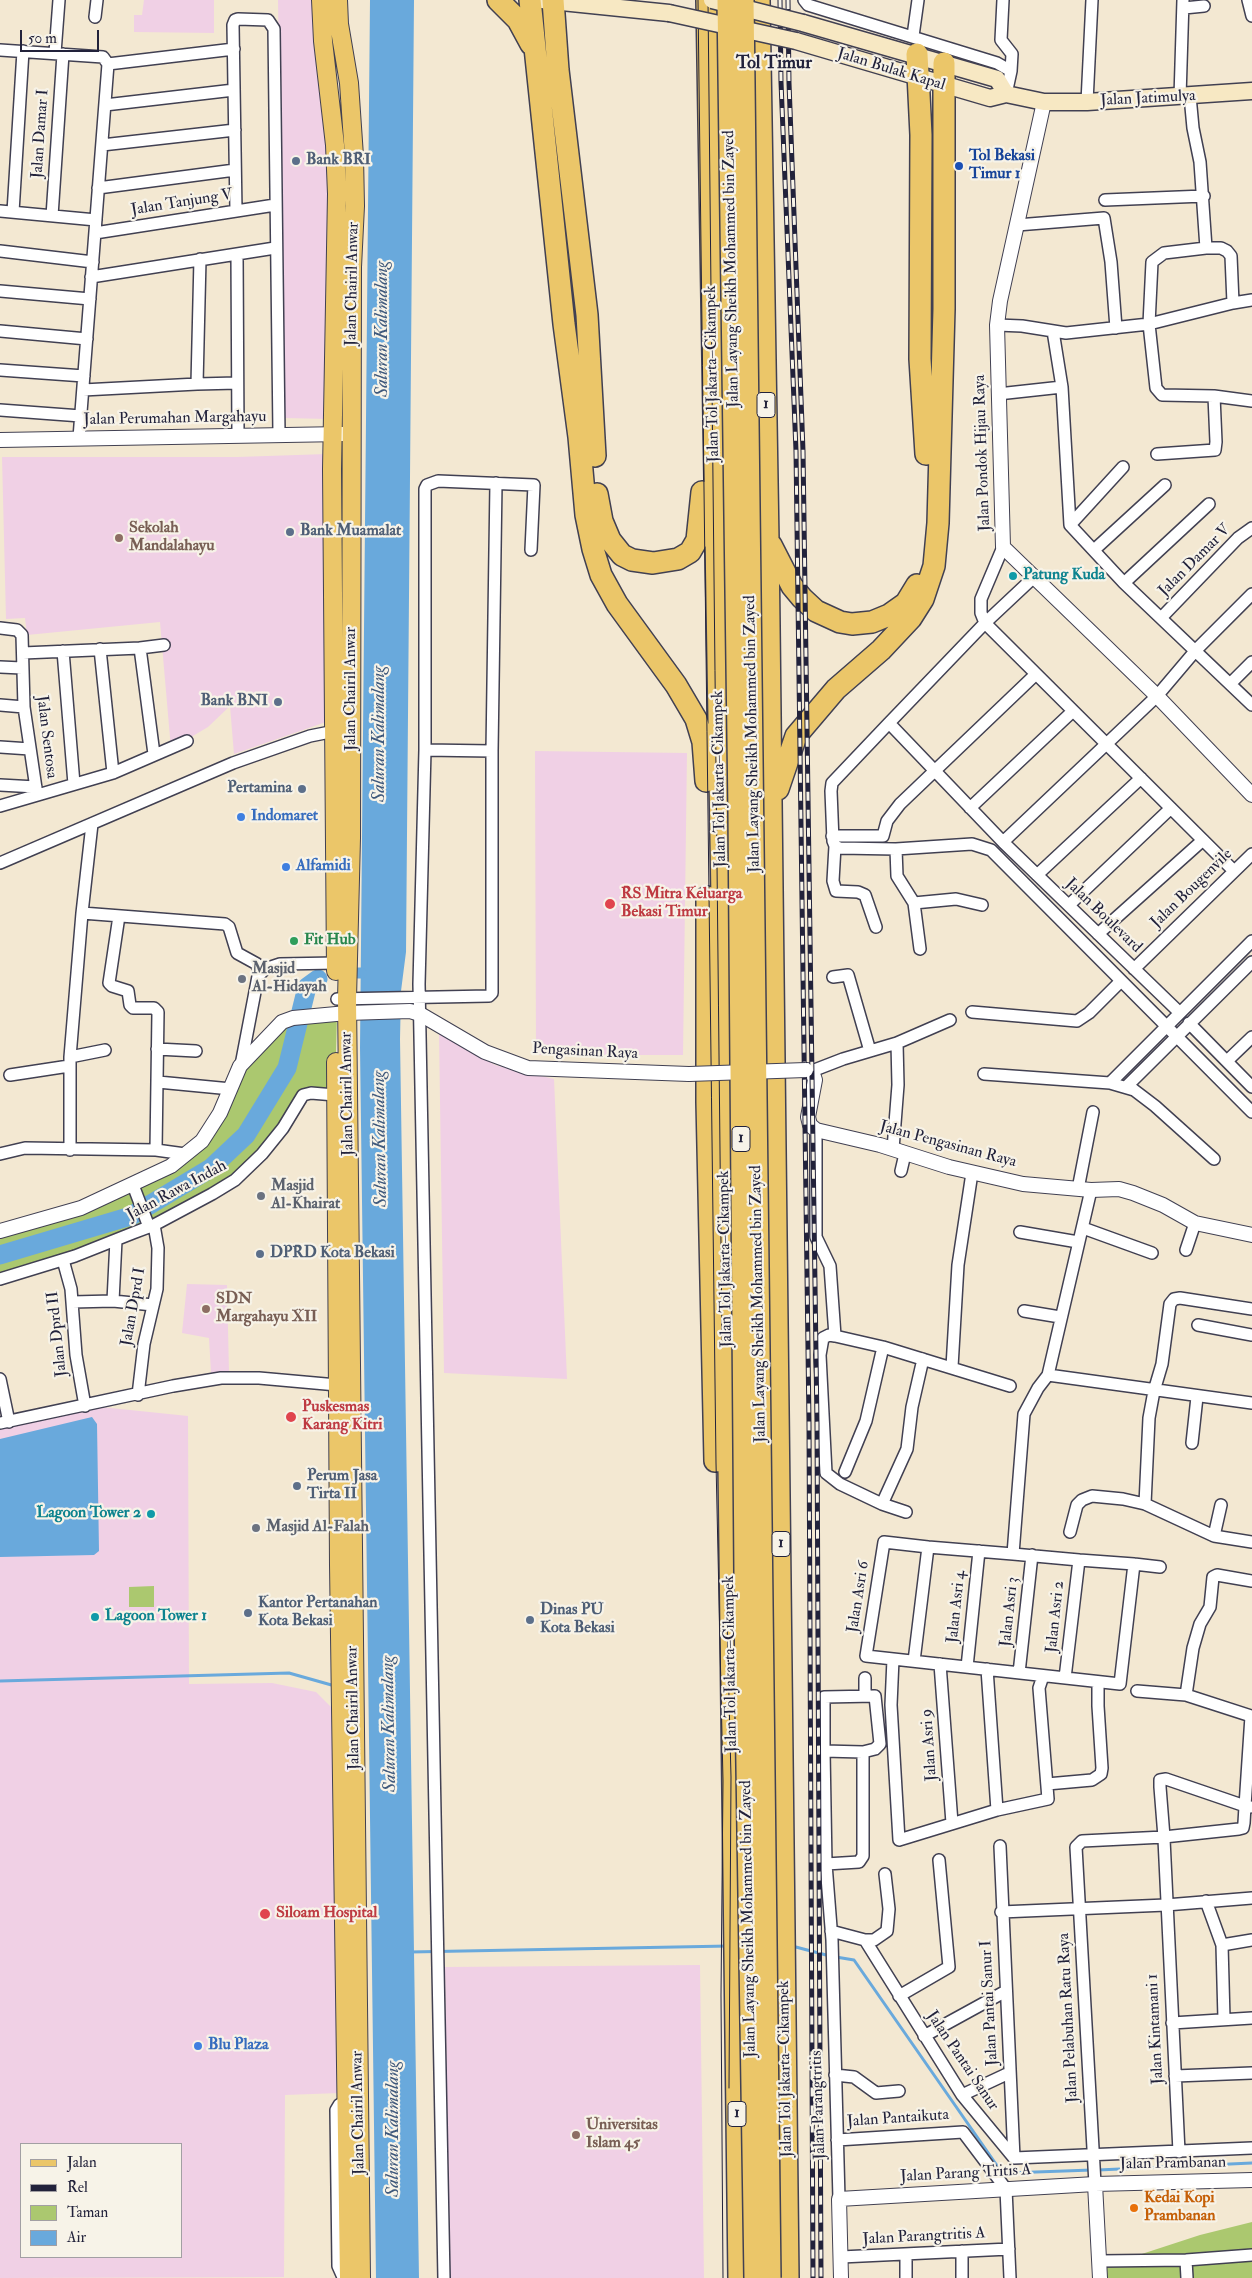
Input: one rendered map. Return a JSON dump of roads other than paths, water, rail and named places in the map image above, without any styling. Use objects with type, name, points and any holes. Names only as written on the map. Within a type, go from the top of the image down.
[{"type":"highway","points":[[498,0],[518,20],[535,50]]},
{"type":"highway","points":[[530,0],[564,324],[579,437],[586,515],[592,549],[601,575],[617,604],[676,685],[696,719],[704,742],[707,798],[707,1102],[713,1406],[720,1636],[723,1660],[732,1693]]},
{"type":"highway","name":"Jalan Tol Jakarta–Cikampek","points":[[708,0],[722,897],[739,2278]]},
{"type":"highway","name":"Jalan Layang Sheikh Mohammed bin Zayed","points":[[728,0],[739,821],[746,1683],[755,2278]]},
{"type":"highway","name":"Jalan Layang Sheikh Mohammed bin Zayed","points":[[744,0],[770,2278]]},
{"type":"highway","name":"Jalan Tol Jakarta–Cikampek","points":[[759,0],[772,811],[788,2278]]},
{"type":"highway","points":[[548,1],[587,315],[596,491],[602,521],[610,540],[622,554],[632,560],[642,562],[666,562],[678,559],[690,552],[697,540],[700,526],[702,508],[706,169],[709,152]]},
{"type":"highway","points":[[768,540],[792,586],[802,598],[816,611],[840,622],[852,624],[872,622],[889,615],[906,603],[915,590],[924,568],[929,524],[925,405],[920,359],[922,135],[915,45]]},
{"type":"highway","points":[[772,811],[781,776],[796,736],[836,690],[881,650],[911,618],[923,599],[934,566],[938,523],[944,309],[942,136],[944,63]]},
{"type":"highway","points":[[922,135],[942,136]]},
{"type":"main road","name":"Jalan Chairil Anwar","points":[[321,0],[323,41],[335,145],[337,194],[333,434],[343,730],[343,1386],[353,2100],[353,2277]]},
{"type":"main road","name":"Jalan Chairil Anwar","points":[[338,0],[354,156],[351,435],[336,962],[344,1007],[335,1096],[342,1194]]},
{"type":"main road","name":"Jalan Bulak Kapal","points":[[712,0],[803,23],[915,45],[944,63],[997,79],[1006,94]]},
{"type":"main road","name":"Jalan Bulak Kapal","points":[[548,1],[670,13],[796,41],[990,98],[1006,94],[1044,102]]},
{"type":"main road","name":"Jalan Jatimulya","points":[[1044,102],[1087,102],[1252,92]]},
{"type":"street","name":"Jalan Damar I","points":[[52,216],[59,54],[59,0]]},
{"type":"street","points":[[95,17],[98,0]]},
{"type":"street","points":[[804,0],[808,5],[915,45],[997,63],[1011,71]]},
{"type":"street","points":[[915,45],[918,0]]},
{"type":"street","points":[[1003,0],[1001,40],[1012,54],[1011,71],[1006,94]]},
{"type":"street","points":[[1087,102],[1092,0]]},
{"type":"street","points":[[1248,0],[1252,16]]},
{"type":"street","points":[[1204,6],[1183,4],[1185,97],[1204,196],[1206,248]]},
{"type":"street","points":[[236,211],[233,26],[235,20],[238,19],[268,20],[274,29],[274,205],[279,434]]},
{"type":"street","points":[[108,64],[234,49]]},
{"type":"street","points":[[0,50],[103,57],[108,64],[79,438]]},
{"type":"street","points":[[14,212],[24,51]]},
{"type":"street","points":[[105,105],[234,90]]},
{"type":"street","name":"Jalan Pondok Hijau Raya","points":[[1044,102],[1000,301],[997,325],[1003,547],[1157,696],[1252,795]]},
{"type":"street","points":[[102,145],[235,130]]},
{"type":"street","points":[[98,188],[236,170]]},
{"type":"street","points":[[1105,200],[1204,196]]},
{"type":"street","name":"Jalan Tanjung V","points":[[95,233],[274,205]]},
{"type":"street","points":[[0,211],[96,220]]},
{"type":"street","points":[[1017,225],[1104,218],[1111,262],[1116,328]]},
{"type":"street","points":[[92,277],[275,248]]},
{"type":"street","points":[[1233,303],[1231,256],[1227,251],[1221,248],[1206,248],[1164,253],[1152,262],[1149,324],[1156,388],[1162,395],[1214,396],[1252,402]]},
{"type":"street","points":[[0,251],[92,262]]},
{"type":"street","points":[[237,254],[238,435]]},
{"type":"street","points":[[197,384],[200,260]]},
{"type":"street","points":[[0,291],[90,299]]},
{"type":"street","points":[[997,325],[1022,326],[1066,332],[1116,328],[1149,324],[1252,300]]},
{"type":"street","points":[[0,331],[87,339]]},
{"type":"street","points":[[1053,331],[1062,387],[1070,525],[1124,583],[1252,704]]},
{"type":"street","points":[[0,370],[84,376]]},
{"type":"street","points":[[83,390],[237,383]]},
{"type":"street","points":[[998,394],[1062,387]]},
{"type":"street","points":[[1156,454],[1215,450],[1214,396]]},
{"type":"street","points":[[0,410],[81,416]]},
{"type":"street","name":"Jalan Perumahan Margahayu","points":[[0,440],[279,434],[351,435]]},
{"type":"street","points":[[1070,525],[1123,467]]},
{"type":"street","points":[[444,2278],[415,1013],[419,998],[425,750],[425,490],[429,483],[534,485],[532,550]]},
{"type":"street","points":[[240,1066],[282,1022],[293,1018],[344,1007],[404,998],[489,996],[492,993],[492,751],[496,483]]},
{"type":"street","points":[[1094,550],[1165,485]]},
{"type":"street","points":[[1124,583],[1209,504]]},
{"type":"street","name":"Jalan Damar V","points":[[1161,618],[1238,538],[1252,528]]},
{"type":"street","points":[[1003,547],[981,599],[981,613],[985,623],[1234,871]]},
{"type":"street","points":[[876,927],[864,895],[858,892],[836,891],[833,881],[834,841],[830,790],[832,783],[985,623],[1034,577]]},
{"type":"street","points":[[1003,842],[1157,696],[1196,650],[1252,594]]},
{"type":"street","points":[[0,628],[20,631],[24,653],[140,648],[164,645]]},
{"type":"street","points":[[140,648],[154,754]]},
{"type":"street","points":[[100,650],[113,773]]},
{"type":"street","points":[[62,651],[74,784]]},
{"type":"street","name":"Jalan Sentosa","points":[[24,653],[22,668],[24,707],[37,791]]},
{"type":"street","points":[[1231,683],[1252,662]]},
{"type":"street","points":[[0,667],[22,668]]},
{"type":"street","points":[[834,841],[883,836],[887,821],[896,809],[1036,674]]},
{"type":"street","points":[[0,705],[24,707]]},
{"type":"street","points":[[970,808],[1073,711]]},
{"type":"street","name":"Jalan Boulevard","points":[[888,723],[1003,842],[1180,1013]]},
{"type":"street","points":[[0,863],[233,763],[310,736],[343,730]]},
{"type":"street","points":[[0,806],[37,791],[74,784],[113,773],[188,740]]},
{"type":"street","points":[[0,747],[30,749]]},
{"type":"street","points":[[425,750],[492,751]]},
{"type":"street","points":[[1038,875],[1140,778]]},
{"type":"street","points":[[0,785],[37,791]]},
{"type":"street","points":[[1069,905],[1171,808]]},
{"type":"street","points":[[70,1150],[69,1062],[92,824]]},
{"type":"street","points":[[1098,934],[1203,840]]},
{"type":"street","points":[[834,841],[849,848],[896,848],[972,844],[991,850],[1252,1112]]},
{"type":"street","points":[[896,848],[897,876],[914,903],[920,949]]},
{"type":"street","name":"Jalan Bougenvile","points":[[1134,968],[1252,854]]},
{"type":"street","points":[[914,903],[956,899],[982,905]]},
{"type":"street","points":[[0,1231],[81,1208],[134,1189],[171,1166],[202,1141],[220,1113],[240,1066],[259,975],[257,964],[237,953],[232,931],[225,924],[82,913]]},
{"type":"street","points":[[119,916],[109,983],[112,986],[128,991],[130,1005],[133,1008],[157,1010],[158,1082],[156,1150]]},
{"type":"street","points":[[1110,1083],[1252,942]]},
{"type":"street","points":[[259,975],[264,969],[280,964],[336,962]]},
{"type":"street","points":[[1126,1088],[1252,962]]},
{"type":"street","points":[[833,977],[848,974],[870,1051]]},
{"type":"street","points":[[972,1012],[1077,1021],[1089,1013],[1121,981]]},
{"type":"street","points":[[344,1007],[415,1013]]},
{"type":"street","name":"Pengasinan Raya","points":[[415,1013],[476,1048],[528,1068],[689,1074],[809,1071]]},
{"type":"street","points":[[836,1336],[830,1266],[816,1237],[816,1130],[810,1125],[808,1117],[815,1083],[809,1071],[897,1043],[950,1020]]},
{"type":"street","points":[[1189,1023],[1252,1087]]},
{"type":"street","points":[[248,1034],[266,1038]]},
{"type":"street","points":[[1227,1061],[1252,1037]]},
{"type":"street","points":[[897,1043],[901,1171]]},
{"type":"street","points":[[158,1049],[196,1051]]},
{"type":"street","points":[[10,1075],[69,1062],[105,1050]]},
{"type":"street","points":[[984,1074],[1110,1083],[1134,1090],[1156,1106],[1214,1159]]},
{"type":"street","points":[[158,1082],[230,1088]]},
{"type":"street","name":"Jalan Rawa Indah","points":[[0,1279],[63,1260],[116,1240],[236,1180],[262,1154],[303,1096],[310,1093],[335,1096]]},
{"type":"street","points":[[1013,1554],[1024,1414],[1038,1388],[1048,1375],[1060,1317],[1083,1228],[1084,1189],[1093,1112]]},
{"type":"street","name":"Jalan Pengasinan Raya","points":[[816,1130],[899,1151],[972,1173],[1023,1184],[1084,1189],[1104,1188],[1133,1193],[1163,1205],[1195,1223],[1252,1235]]},
{"type":"street","points":[[0,1154],[25,1148],[156,1150],[185,1154]]},
{"type":"street","points":[[952,1367],[958,1265],[972,1173]]},
{"type":"street","name":"Jalan Dprd I","points":[[134,1189],[150,1223],[157,1233],[158,1271],[143,1353],[138,1394]]},
{"type":"street","points":[[1186,1250],[1195,1223]]},
{"type":"street","points":[[1083,1228],[1116,1238],[1152,1253]]},
{"type":"street","points":[[1020,1232],[1078,1242]]},
{"type":"street","points":[[113,1301],[116,1240]]},
{"type":"street","name":"Jalan Dprd II","points":[[63,1260],[71,1289],[79,1378],[84,1406]]},
{"type":"street","points":[[1146,1504],[1147,1443],[1154,1391],[1162,1364],[1169,1308],[1174,1299],[1187,1298],[1252,1309]]},
{"type":"street","points":[[72,1302],[113,1301],[153,1305]]},
{"type":"street","points":[[1024,1311],[1060,1317]]},
{"type":"street","points":[[1198,1325],[1252,1335]]},
{"type":"street","points":[[906,1512],[882,1504],[840,1484],[826,1473],[820,1355],[823,1338],[829,1335],[836,1336],[883,1347],[1010,1386]]},
{"type":"street","points":[[845,1472],[866,1421],[883,1347]]},
{"type":"street","points":[[882,1504],[907,1449],[912,1407],[923,1359]]},
{"type":"street","points":[[1048,1375],[1196,1397],[1252,1403]]},
{"type":"street","points":[[0,1379],[4,1422],[192,1382],[221,1378],[259,1378],[343,1386]]},
{"type":"street","points":[[1192,1443],[1196,1397]]},
{"type":"street","points":[[1070,1532],[1078,1505],[1084,1499],[1092,1496],[1123,1499],[1146,1504],[1214,1536],[1252,1542]]},
{"type":"street","points":[[1214,1536],[1221,1505]]},
{"type":"street","name":"Jalan Asri 6","points":[[893,1659],[866,1656],[884,1542],[928,1547]]},
{"type":"street","points":[[914,1661],[928,1547],[1160,1566]]},
{"type":"street","name":"Jalan Asri 4","points":[[967,1667],[979,1551]]},
{"type":"street","name":"Jalan Asri 3","points":[[1019,1673],[1032,1555]]},
{"type":"street","name":"Jalan Asri 2","points":[[1065,1678],[1078,1560]]},
{"type":"street","points":[[1043,1676],[1039,1688],[1048,1799],[997,1810],[899,1840],[891,1704],[893,1659],[1120,1684],[1134,1564]]},
{"type":"street","points":[[1186,1695],[1193,1648],[1200,1624],[1210,1607],[1213,1577],[1217,1575],[1252,1581]]},
{"type":"street","name":"Jalan Asri 9","points":[[940,1664],[952,1823]]},
{"type":"street","points":[[987,1669],[997,1810]]},
{"type":"street","points":[[824,1751],[863,1752],[876,1749],[880,1744],[875,1696],[865,1696],[865,1678]]},
{"type":"street","points":[[1047,1784],[1092,1780],[1101,1774],[1098,1682]]},
{"type":"street","points":[[1137,1691],[1186,1695],[1251,1711],[1249,1807],[1243,1828],[1239,1830],[1164,1837]]},
{"type":"street","name":"Jalan Parangtritis","points":[[841,2278],[833,1972],[826,1864],[824,1697],[865,1696]]},
{"type":"street","points":[[826,1864],[859,1862],[864,1856],[863,1752]]},
{"type":"street","name":"Jalan Kintamani 1","points":[[1179,2152],[1160,1780],[1166,1779],[1249,1807]]},
{"type":"street","name":"Jalan Pelabuhan Ratu Raya","points":[[1100,2278],[1076,1847],[1079,1842],[1164,1837]]},
{"type":"street","name":"Jalan Pantai Sanur I","points":[[1000,1846],[1001,1912],[1014,2158]]},
{"type":"street","points":[[899,1996],[949,1967],[939,1860]]},
{"type":"street","points":[[831,1936],[874,1940],[887,1931],[889,1909],[885,1874]]},
{"type":"street","points":[[1001,1912],[1166,1905],[1252,1898]]},
{"type":"street","points":[[1206,1901],[1222,1945],[1224,2019]]},
{"type":"street","name":"Jalan Pantai Sanur","points":[[865,1940],[962,2095],[1014,2158]]},
{"type":"street","points":[[1222,1945],[1252,1940]]},
{"type":"street","points":[[924,2036],[1006,1991]]},
{"type":"street","points":[[1172,2023],[1252,2018]]},
{"type":"street","points":[[962,2095],[1009,2073]]},
{"type":"street","points":[[1175,2076],[1252,2073]]},
{"type":"street","points":[[835,2076],[854,2078],[876,2093],[899,2091]]},
{"type":"street","name":"Jalan Pantaikuta","points":[[837,2140],[961,2130],[1006,2189]]},
{"type":"street","points":[[1014,2158],[1094,2159],[1252,2148]]},
{"type":"street","name":"Jalan Prambanan","points":[[1095,2181],[1252,2180]]},
{"type":"street","name":"Jalan Parang Tritis A","points":[[839,2199],[1006,2189],[1095,2181]]},
{"type":"street","points":[[1006,2189],[1010,2278]]},
{"type":"street","name":"Jalan Parangtritis A","points":[[841,2257],[1009,2249]]},
{"type":"street","points":[[962,2251],[962,2278]]},
{"type":"street","points":[[906,2254],[906,2278]]},
{"type":"street","points":[[1100,2261],[1186,2260],[1252,2255]]},
{"type":"street","points":[[1186,2260],[1187,2278]]},
{"type":"water","name":"Saluran Kalimalang","points":[[370,0],[414,0],[406,952],[401,991],[400,1039],[419,2278],[376,2278],[360,1047]]},
{"type":"water","points":[[92,1417],[97,1424],[99,1551],[94,1555],[0,1557],[0,1439]]},
{"type":"waterway","points":[[0,1255],[131,1216],[211,1168],[246,1135],[287,1068],[307,987],[318,979]]},
{"type":"waterway","points":[[0,1681],[289,1673],[335,1686]]},
{"type":"waterway","points":[[410,1952],[729,1946]]},
{"type":"waterway","points":[[792,1946],[830,1956]]},
{"type":"waterway","points":[[836,1957],[854,1960],[998,2167],[1008,2173],[1092,2170]]},
{"type":"waterway","points":[[1098,2170],[1252,2163]]},
{"type":"tram line","points":[[698,0],[716,1463],[723,1781],[721,1995],[723,2278]]},
{"type":"tram line","points":[[708,0],[722,1341]]},
{"type":"tram line","points":[[727,1618],[731,1777],[729,2088]]},
{"type":"railway","points":[[780,0],[781,82],[796,451],[809,1423],[813,2278]]},
{"type":"railway","points":[[788,0],[789,83],[803,451],[817,1423],[821,2278]]},
{"type":"place","name":"Bank BRI","points":[[296,161]]},
{"type":"place","name":"Tol Bekasi Timur 1","points":[[959,166]]},
{"type":"place","name":"Bank Muamalat","points":[[290,532]]},
{"type":"place","name":"Sekolah Mandalahayu","points":[[119,538]]},
{"type":"place","name":"Patung Kuda","points":[[1013,576]]},
{"type":"place","name":"Bank BNI","points":[[278,702]]},
{"type":"place","name":"Pertamina","points":[[302,789]]},
{"type":"place","name":"Indomaret","points":[[241,817]]},
{"type":"place","name":"Alfamidi","points":[[286,867]]},
{"type":"place","name":"RS Mitra Keluarga Bekasi Timur","points":[[610,904]]},
{"type":"place","name":"Fit Hub","points":[[294,941]]},
{"type":"place","name":"Masjid Al-Hidayah","points":[[242,979]]},
{"type":"place","name":"Masjid Al-Khairat","points":[[261,1196]]},
{"type":"place","name":"DPRD Kota Bekasi","points":[[260,1254]]},
{"type":"place","name":"SDN Margahayu XII","points":[[206,1309]]},
{"type":"place","name":"Puskesmas Karang Kitri","points":[[291,1417]]},
{"type":"place","name":"Perum Jasa Tirta II","points":[[297,1486]]},
{"type":"place","name":"Lagoon Tower 2","points":[[151,1514]]},
{"type":"place","name":"Masjid Al-Falah","points":[[256,1528]]},
{"type":"place","name":"Kantor Pertanahan Kota Bekasi","points":[[248,1613]]},
{"type":"place","name":"Lagoon Tower 1","points":[[95,1617]]},
{"type":"place","name":"Dinas PU Kota Bekasi","points":[[530,1620]]},
{"type":"place","name":"Siloam Hospital","points":[[265,1914]]},
{"type":"place","name":"Blu Plaza","points":[[198,2046]]},
{"type":"place","name":"Universitas Islam 45","points":[[576,2135]]},
{"type":"place","name":"Kedai Kopi Prambanan","points":[[1134,2208]]},
{"type":"district","name":"Tol Timur","points":[[774,64]]}]
